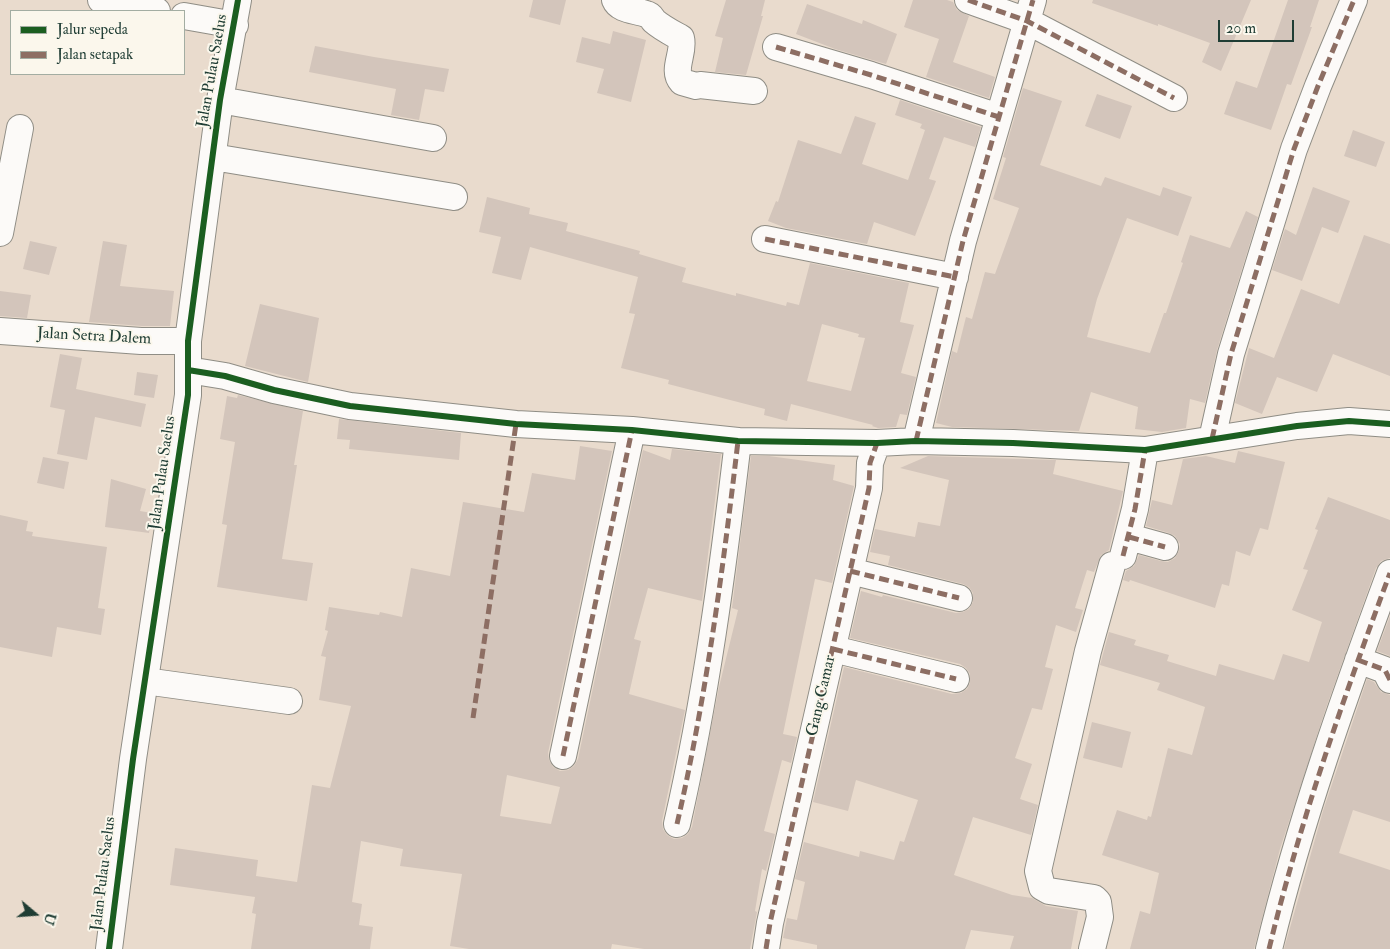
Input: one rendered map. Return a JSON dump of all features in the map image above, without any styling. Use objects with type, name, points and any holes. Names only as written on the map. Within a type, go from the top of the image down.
[{"type":"street","points":[[102,0],[152,10]]},
{"type":"street","points":[[615,0],[617,5],[621,7],[651,16],[655,21],[681,38],[677,73],[682,82],[696,86],[754,91]]},
{"type":"street","points":[[968,0],[1030,11],[1174,98]]},
{"type":"street","points":[[1212,439],[1232,354],[1294,149],[1354,0]]},
{"type":"street","points":[[916,441],[963,241],[1030,11]]},
{"type":"street","points":[[185,16],[237,12]]},
{"type":"street","name":"Jalan Pulau Saelus","points":[[109,949],[133,759],[188,395],[188,341],[220,100],[237,12]]},
{"type":"street","points":[[776,47],[871,75],[999,118]]},
{"type":"street","points":[[220,100],[433,138]]},
{"type":"street","points":[[0,233],[20,128]]},
{"type":"street","points":[[213,157],[454,198]]},
{"type":"street","points":[[765,239],[955,277]]},
{"type":"street","name":"Jalan Setra Dalem","points":[[0,331],[141,341],[188,341]]},
{"type":"street","points":[[188,370],[225,376],[274,390],[350,406],[516,424],[632,430],[738,441],[1013,443],[1144,450],[1297,426],[1349,421],[1390,424]]},
{"type":"street","points":[[563,756],[632,430]]},
{"type":"street","points":[[676,824],[697,726],[726,537],[738,441]]},
{"type":"street","name":"Gang Camar","points":[[766,949],[869,488],[870,462],[877,443]]},
{"type":"street","points":[[1092,949],[1100,917],[1098,902],[1094,898],[1049,891],[1042,887],[1038,871],[1088,651],[1121,553],[1144,450]]},
{"type":"street","points":[[1121,553],[1165,547]]},
{"type":"street","points":[[850,571],[959,598]]},
{"type":"street","points":[[1269,949],[1294,855],[1334,726],[1390,573]]},
{"type":"street","points":[[832,649],[956,679]]},
{"type":"street","points":[[1358,660],[1385,670],[1390,680]]},
{"type":"street","points":[[145,681],[289,701]]},
{"type":"building","points":[[533,0],[566,0],[560,25],[529,17]]},
{"type":"building","points":[[726,0],[765,0],[761,16],[763,16],[746,75],[715,72],[723,38],[715,36]]},
{"type":"building","points":[[913,0],[947,0],[953,2],[957,10],[969,16],[953,62],[995,77],[989,98],[926,77],[939,39],[904,27]]},
{"type":"building","points":[[1093,0],[1251,0],[1221,71],[1202,62],[1210,43],[1092,3]]},
{"type":"building","points":[[1288,0],[1319,0],[1310,27],[1312,27],[1291,85],[1287,84],[1271,130],[1224,114],[1236,81],[1257,88]]},
{"type":"building","points":[[807,4],[862,24],[863,20],[897,34],[886,64],[835,49],[796,34]]},
{"type":"building","points":[[613,31],[646,40],[631,102],[597,93],[604,69],[576,62],[582,37],[610,44]]},
{"type":"building","points":[[315,46],[449,69],[444,92],[425,89],[419,120],[391,115],[396,89],[309,72]]},
{"type":"building","points":[[1023,88],[1062,101],[1040,165],[1101,186],[1105,177],[1160,196],[1163,187],[1192,197],[1178,236],[1127,218],[1097,299],[1087,337],[1150,353],[1183,263],[1181,262],[1190,235],[1230,248],[1246,211],[1258,217],[1217,350],[1205,403],[1190,399],[1186,428],[1162,432],[1135,429],[1138,407],[1091,392],[1079,431],[952,427],[936,423],[952,351],[957,353],[966,317],[972,319],[985,272],[995,274],[1019,208],[993,199],[1006,158],[1003,157]]},
{"type":"building","points":[[1097,94],[1132,106],[1120,139],[1085,126]]},
{"type":"building","points":[[900,100],[981,127],[975,147],[944,137],[929,179],[936,181],[915,236],[874,222],[867,244],[786,228],[768,221],[776,201],[778,202],[798,140],[841,154],[855,116],[876,123],[862,164],[908,180],[925,130],[920,128],[922,124],[895,115]]},
{"type":"building","points":[[1353,130],[1385,142],[1376,167],[1344,156]]},
{"type":"building","points":[[1313,187],[1350,201],[1338,233],[1322,227],[1302,281],[1272,270],[1285,229],[1296,235]]},
{"type":"building","points":[[487,197],[530,208],[529,214],[568,223],[566,231],[640,251],[639,254],[686,268],[682,282],[786,306],[787,302],[799,305],[810,263],[909,283],[900,322],[914,325],[901,373],[916,377],[907,415],[900,414],[896,427],[878,428],[873,425],[791,404],[787,421],[764,415],[765,409],[668,384],[669,380],[621,368],[635,314],[629,313],[638,277],[530,247],[521,280],[492,273],[501,237],[479,232]],"holes":[[[822,324],[859,334],[858,337],[865,338],[851,391],[807,381]]]},
{"type":"building","points":[[1364,235],[1390,244],[1390,376],[1333,354],[1317,392],[1277,377],[1262,414],[1235,403],[1249,348],[1274,358],[1301,289],[1339,304]]},
{"type":"building","points":[[30,241],[57,247],[49,275],[23,269]]},
{"type":"building","points":[[103,241],[127,245],[120,286],[174,291],[170,326],[89,322]]},
{"type":"building","points":[[0,291],[31,295],[27,318],[0,316]]},
{"type":"building","points":[[260,304],[319,318],[308,382],[245,366]]},
{"type":"building","points":[[60,354],[82,358],[76,389],[146,404],[141,427],[95,417],[87,460],[57,454],[65,410],[50,407]]},
{"type":"building","points":[[137,372],[158,375],[154,398],[134,395]]},
{"type":"building","points":[[238,395],[303,411],[294,465],[297,465],[282,559],[313,563],[307,601],[217,587],[227,525],[222,524],[235,442],[220,439],[227,396],[237,398]]},
{"type":"building","points":[[339,419],[461,433],[459,460],[349,449],[350,440],[337,439]]},
{"type":"building","points":[[580,446],[612,451],[548,753],[553,767],[560,771],[568,770],[574,766],[578,759],[643,450],[670,460],[672,449],[721,454],[702,601],[648,588],[634,639],[641,641],[629,694],[685,710],[662,821],[663,829],[667,835],[674,839],[682,838],[688,834],[692,827],[719,687],[738,610],[732,608],[751,456],[769,456],[835,465],[833,480],[854,486],[832,583],[815,579],[783,734],[797,737],[791,763],[782,760],[764,831],[775,834],[766,871],[762,869],[750,949],[644,949],[612,944],[611,949],[469,949],[450,946],[462,874],[400,866],[403,849],[361,841],[352,902],[362,904],[359,925],[373,927],[370,949],[251,949],[256,914],[252,913],[255,897],[170,885],[175,848],[258,860],[256,876],[297,882],[312,785],[330,788],[351,706],[319,700],[326,657],[321,656],[328,631],[325,630],[329,607],[379,615],[380,612],[402,617],[411,568],[450,576],[463,502],[524,512],[532,473],[575,480]],"holes":[[[507,775],[560,787],[551,824],[500,816]]]},
{"type":"building","points":[[1238,451],[1285,462],[1268,530],[1260,528],[1250,556],[1236,551],[1229,586],[1222,584],[1215,608],[1130,580],[1129,582],[1123,580],[1126,571],[1134,566],[1139,555],[1168,562],[1175,558],[1179,551],[1180,544],[1175,536],[1146,526],[1152,500],[1172,505],[1183,459],[1206,456],[1235,463]]},
{"type":"building","points":[[928,456],[1056,460],[1053,474],[1123,491],[1109,550],[1101,555],[1094,572],[1087,570],[1075,608],[1083,610],[1076,632],[1056,625],[1045,667],[1053,669],[1042,710],[1032,708],[1015,758],[1032,764],[1020,799],[1038,805],[1031,835],[973,817],[954,875],[1012,895],[1032,898],[1046,906],[1078,911],[1071,949],[1010,949],[1014,936],[971,930],[965,949],[817,949],[817,945],[783,938],[787,918],[797,920],[805,882],[795,879],[804,842],[859,857],[860,851],[894,860],[900,841],[904,842],[918,800],[856,780],[848,811],[813,802],[844,667],[952,694],[961,693],[967,689],[970,683],[970,674],[960,664],[850,638],[861,591],[956,613],[969,609],[973,602],[973,593],[969,587],[963,584],[888,565],[890,556],[870,552],[875,529],[915,537],[918,522],[940,526],[949,480],[900,468]]},
{"type":"building","points":[[43,457],[69,462],[64,489],[37,483]]},
{"type":"building","points":[[111,479],[146,489],[140,511],[152,513],[149,533],[105,527]]},
{"type":"building","points":[[1328,497],[1390,520],[1390,558],[1381,561],[1376,568],[1326,708],[1280,849],[1254,949],[1130,949],[1140,911],[1150,914],[1159,873],[1102,855],[1117,810],[1147,820],[1148,816],[1151,817],[1168,748],[1192,755],[1205,707],[1157,690],[1160,683],[1100,665],[1109,632],[1136,640],[1134,645],[1169,655],[1167,661],[1216,676],[1219,664],[1274,680],[1283,654],[1309,662],[1322,622],[1292,610],[1308,570],[1303,569],[1318,530],[1315,529]]},
{"type":"building","points":[[0,515],[28,521],[26,531],[33,532],[32,536],[107,547],[98,608],[105,609],[101,635],[57,627],[52,657],[0,647]]},
{"type":"building","points":[[1390,616],[1390,656],[1377,651]]},
{"type":"building","points":[[1367,679],[1374,682],[1381,692],[1390,695],[1390,822],[1353,810],[1339,853],[1390,870],[1390,949],[1284,949],[1323,811]]},
{"type":"building","points":[[1092,722],[1131,732],[1122,768],[1083,758]]},
{"type":"marked path","points":[[968,0],[1027,21],[1174,98]]},
{"type":"marked path","points":[[916,441],[963,241],[1033,0]]},
{"type":"marked path","points":[[1212,439],[1231,354],[1294,149],[1354,0]]},
{"type":"marked path","points":[[776,47],[871,75],[999,117]]},
{"type":"marked path","points":[[765,239],[955,277]]},
{"type":"marked path","points":[[473,718],[516,424]]},
{"type":"marked path","points":[[563,756],[632,430]]},
{"type":"marked path","points":[[677,824],[697,729],[713,633],[738,441]]},
{"type":"marked path","points":[[766,949],[770,923],[869,488],[870,463],[877,443]]},
{"type":"marked path","points":[[1123,556],[1135,509],[1145,450]]},
{"type":"marked path","points":[[1129,537],[1165,547]]},
{"type":"marked path","points":[[850,571],[959,598]]},
{"type":"marked path","points":[[1269,949],[1281,901],[1324,759],[1390,573]]},
{"type":"marked path","points":[[833,649],[956,679]]},
{"type":"marked path","points":[[1358,660],[1385,670],[1390,680]]},
{"type":"cycle path","points":[[109,949],[133,759],[188,395],[188,341],[220,100],[238,0]]},
{"type":"cycle path","points":[[188,370],[225,376],[274,390],[350,406],[516,424],[632,430],[738,441],[1013,443],[1145,450],[1297,426],[1349,421],[1390,424]]}]
